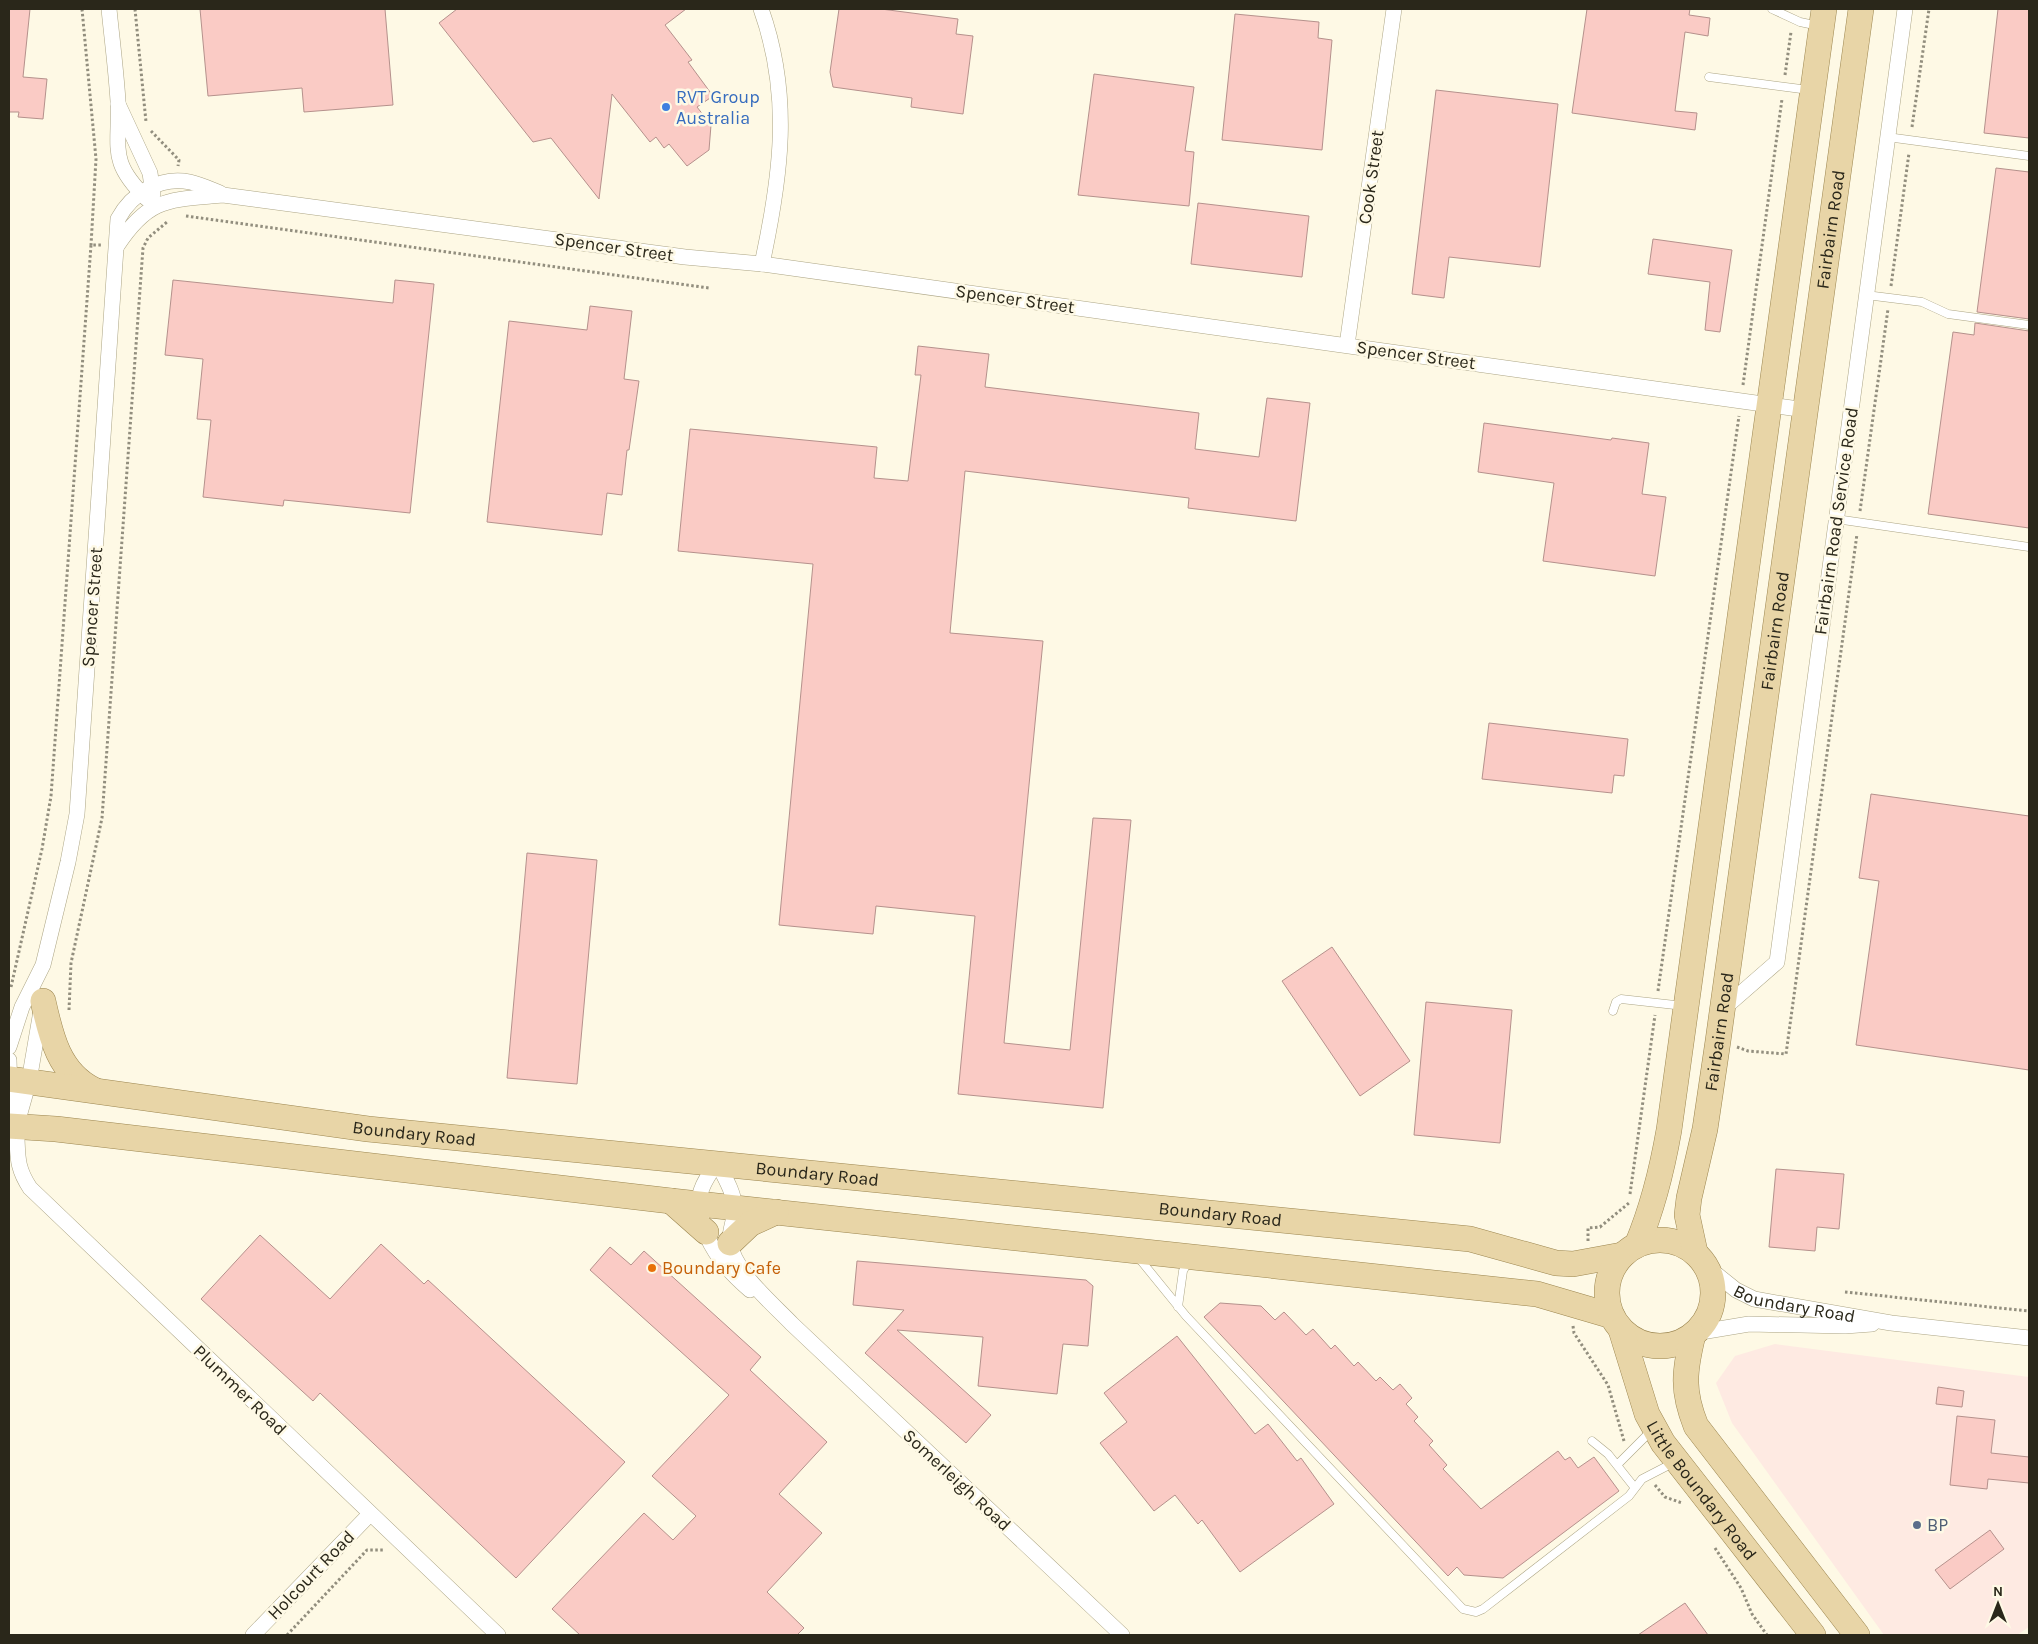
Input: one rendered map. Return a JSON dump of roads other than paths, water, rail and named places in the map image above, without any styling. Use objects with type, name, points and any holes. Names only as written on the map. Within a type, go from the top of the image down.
[{"type":"main road","name":"Fairbairn Road","points":[[1700,1259],[1687,1215],[1689,1198],[1705,1129],[1723,1009],[1861,9]]},
{"type":"main road","name":"Fairbairn Road","points":[[1630,1250],[1652,1210],[1663,1168],[1823,17]]},
{"type":"main road","points":[[43,1001],[58,1053],[79,1082],[96,1091]]},
{"type":"main road","name":"Boundary Road","points":[[16,1080],[368,1129],[717,1162],[1470,1239],[1556,1263],[1573,1264],[1630,1250]]},
{"type":"main road","points":[[13,1126],[734,1208],[1536,1294],[1616,1323],[1637,1341],[1656,1346],[1675,1344],[1694,1334],[1705,1324],[1713,1302],[1713,1283],[1700,1259],[1680,1244],[1663,1240],[1630,1250],[1613,1268],[1608,1284],[1607,1300],[1616,1323]]},
{"type":"main road","points":[[671,1201],[706,1232]]},
{"type":"main road","points":[[730,1243],[750,1224],[776,1212]]},
{"type":"main road","name":"Little Boundary Road","points":[[1616,1323],[1647,1414],[1663,1443],[1813,1635]]},
{"type":"main road","name":"Little Boundary Road","points":[[1694,1334],[1684,1374],[1685,1391],[1696,1426],[1857,1635]]},
{"type":"street","points":[[109,9],[118,103],[118,152],[130,182],[146,190],[154,206]]},
{"type":"street","points":[[761,9],[772,41],[779,79],[782,120],[778,171],[762,264]]},
{"type":"street","name":"Cook Street","points":[[1347,345],[1394,9]]},
{"type":"street","name":"Fairbairn Road Service Road","points":[[1723,1009],[1777,962],[1905,9]]},
{"type":"street","points":[[118,103],[150,173],[146,190]]},
{"type":"street","name":"Spencer Street","points":[[9,1048],[22,1007],[43,965],[68,862],[81,780],[118,219],[124,208],[146,190],[176,180],[192,182],[223,195]]},
{"type":"street","name":"Spencer Street","points":[[117,246],[129,227],[154,206],[176,199],[223,195],[675,256],[762,264],[1806,410]]},
{"type":"street","name":"Spencer Street","points":[[16,1080],[43,1001],[43,965]]},
{"type":"street","points":[[9,1060],[16,1080]]},
{"type":"street","name":"Plummer Road","points":[[16,1080],[13,1126],[17,1163],[21,1175],[30,1188],[369,1514],[498,1635]]},
{"type":"street","points":[[699,1204],[702,1187],[717,1162]]},
{"type":"street","points":[[717,1162],[730,1190],[734,1208],[730,1243]]},
{"type":"street","name":"Somerleigh Road","points":[[699,1204],[706,1232],[718,1258],[732,1275],[792,1324],[1122,1635]]},
{"type":"street","name":"Somerleigh Road","points":[[730,1243],[739,1264],[748,1276],[792,1324]]},
{"type":"street","name":"Boundary Road","points":[[1700,1259],[1736,1290],[1754,1298],[1890,1323],[2029,1338]]},
{"type":"street","name":"Boundary Road","points":[[1694,1334],[1749,1324],[1845,1326],[1890,1323]]},
{"type":"street","name":"Holcourt Road","points":[[253,1635],[369,1514]]},
{"type":"lane","points":[[1772,9],[1800,22],[1823,17]]},
{"type":"lane","points":[[1709,77],[1812,90]]},
{"type":"lane","points":[[1888,137],[2029,156]]},
{"type":"lane","points":[[1866,295],[1922,302],[1934,305],[1948,314],[2029,325]]},
{"type":"lane","points":[[1836,520],[2029,547]]},
{"type":"lane","points":[[1613,1011],[1616,1002],[1621,999],[1686,1006]]},
{"type":"lane","points":[[1134,1251],[1178,1307],[1463,1609],[1476,1612],[1484,1609],[1629,1496],[1642,1479],[1652,1472],[1677,1461]]},
{"type":"lane","points":[[1178,1307],[1182,1271],[1192,1257]]},
{"type":"lane","points":[[1617,1465],[1630,1454],[1654,1427]]},
{"type":"lane","points":[[1592,1441],[1608,1454],[1636,1488]]},
{"type":"place","name":"RVT Group Australia","points":[[666,107]]},
{"type":"place","name":"Boundary Cafe","points":[[652,1268]]},
{"type":"place","name":"BP","points":[[1917,1525]]}]
